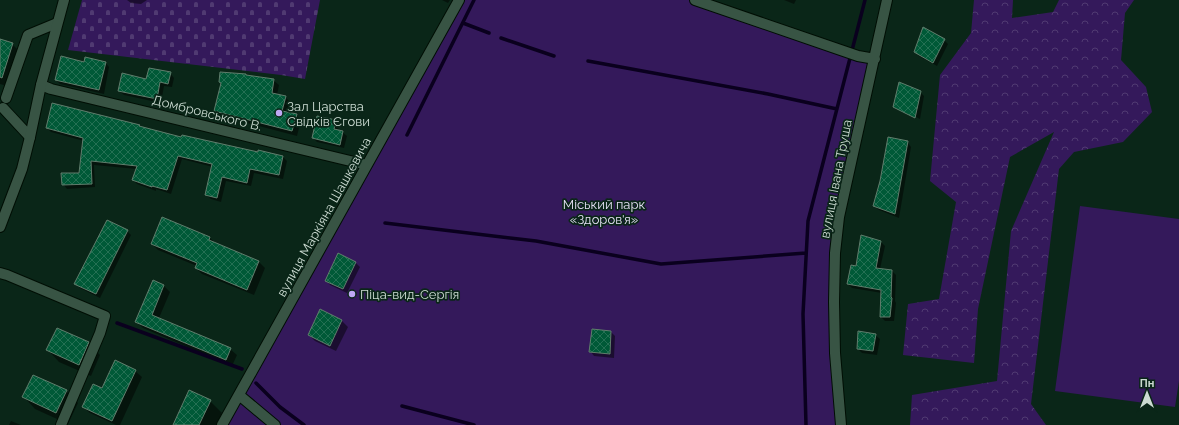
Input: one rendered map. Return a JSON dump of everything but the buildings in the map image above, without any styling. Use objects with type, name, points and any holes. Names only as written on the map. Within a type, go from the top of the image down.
[{"type":"street","points":[[0,227],[22,169],[41,85],[64,0]]},
{"type":"street","name":"вулиця Маркіяна Шашкевича","points":[[222,425],[459,0]]},
{"type":"street","points":[[695,0],[845,52],[875,59]]},
{"type":"street","name":"вулиця Івана Труша","points":[[841,425],[836,366],[834,253],[839,217],[887,0]]},
{"type":"street","points":[[30,137],[2,112],[3,97],[28,35],[57,23]]},
{"type":"street","name":"Домбровського В.","points":[[41,85],[51,89],[367,165]]},
{"type":"street","points":[[0,274],[7,275],[105,316],[100,333],[61,425]]},
{"type":"street","points":[[239,395],[276,425]]},
{"type":"green space","points":[[82,0],[320,0],[305,79],[68,50]]},
{"type":"green space","name":"Міський парк «Здоров'я»","points":[[459,0],[700,0],[875,59],[835,253],[841,425],[222,425]]},
{"type":"green space","points":[[974,0],[1013,0],[1012,18],[1053,12],[1059,0],[1134,0],[1125,13],[1121,60],[1146,87],[1152,112],[1123,142],[1074,152],[1059,169],[1031,404],[1046,425],[910,425],[912,395],[997,381],[1011,231],[1054,132],[1010,157],[978,309],[974,363],[903,355],[908,304],[939,299],[956,202],[930,181],[940,75],[971,33]]},
{"type":"green space","points":[[1080,206],[1179,219],[1179,381],[1175,407],[1055,391]]},
{"type":"waterway","points":[[407,135],[474,0]]},
{"type":"waterway","points":[[806,425],[803,314],[808,221],[865,0]]},
{"type":"waterway","points":[[463,23],[489,33]]},
{"type":"waterway","points":[[501,38],[554,56]]},
{"type":"waterway","points":[[588,61],[768,94],[837,109]]},
{"type":"waterway","points":[[385,223],[536,241],[661,264],[806,253]]},
{"type":"waterway","points":[[117,323],[242,369]]},
{"type":"waterway","points":[[256,383],[280,407],[304,425]]},
{"type":"waterway","points":[[402,406],[474,425]]},
{"type":"place","name":"Зал Царства Свідків Єгови","points":[[279,113]]},
{"type":"place","name":"Піца-вид-Сергія","points":[[352,294]]}]
